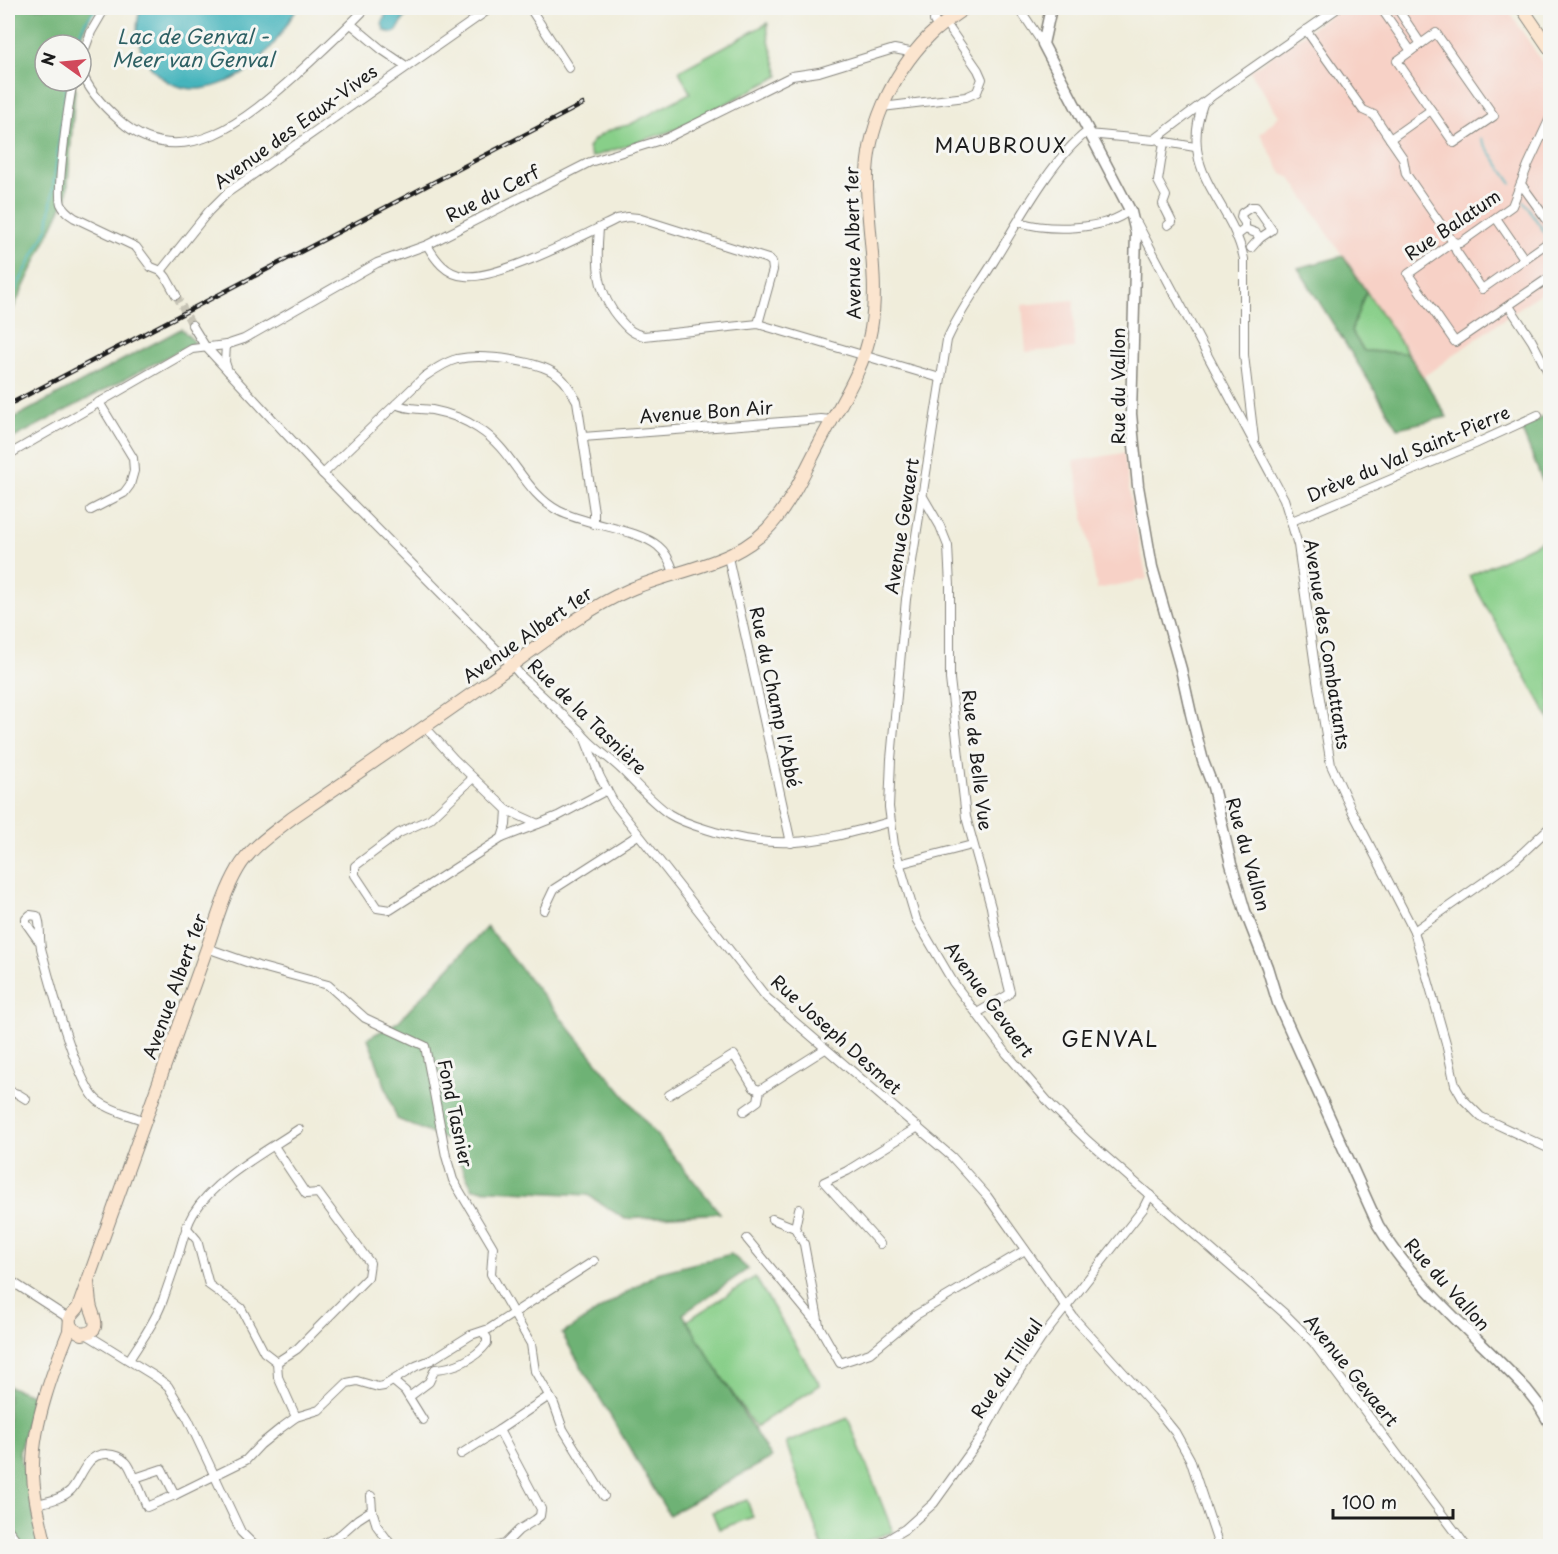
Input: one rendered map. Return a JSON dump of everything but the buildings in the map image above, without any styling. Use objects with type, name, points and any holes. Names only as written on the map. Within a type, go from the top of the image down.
[{"type":"main road","name":"Avenue Albert 1er","points":[[79,1324],[80,1298],[228,890],[238,868],[254,849],[292,818],[604,602],[674,573],[728,557],[755,540],[778,517],[865,354],[871,333],[874,291],[866,183],[868,157],[882,107],[896,80],[915,52],[941,25],[965,8]]},
{"type":"main road","points":[[1522,8],[1551,49]]},
{"type":"main road","name":"Avenue Albert 1er","points":[[45,1546],[37,1504],[33,1466],[34,1446],[38,1422],[61,1354],[79,1324],[82,1307],[92,1310],[88,1281]]},
{"type":"street","points":[[92,33],[105,8]]},
{"type":"street","points":[[93,91],[109,111],[135,133],[163,143],[194,141],[217,135],[260,108],[366,8]]},
{"type":"street","name":"Avenue des Eaux-Vives","points":[[161,271],[220,199],[491,8]]},
{"type":"street","points":[[530,8],[569,68]]},
{"type":"street","points":[[882,107],[966,97],[977,92],[982,79],[978,70],[941,25],[934,21],[935,8]]},
{"type":"street","points":[[1019,8],[1042,44]]},
{"type":"street","points":[[1042,44],[1051,8]]},
{"type":"street","points":[[1154,140],[1338,8]]},
{"type":"street","points":[[1382,8],[1411,51]]},
{"type":"street","points":[[1397,8],[1421,44]]},
{"type":"street","points":[[351,24],[406,66]]},
{"type":"street","points":[[1305,30],[1363,110],[1374,115],[1403,158],[1406,174],[1482,289],[1545,245]]},
{"type":"street","points":[[1436,33],[1494,116],[1454,143],[1396,61],[1421,44],[1436,33]]},
{"type":"street","name":"Avenue des Combattants","points":[[1042,44],[1284,499],[1299,545],[1331,765],[1414,931],[1446,1043],[1455,1084],[1463,1099],[1481,1117],[1551,1149]]},
{"type":"street","name":"Rue du Cerf","points":[[8,455],[192,349],[226,345],[244,339],[376,263],[427,244],[590,162],[667,138],[792,76],[819,72],[894,50],[915,52]]},
{"type":"street","points":[[71,93],[60,188],[62,206],[75,218],[129,242],[139,249],[151,267],[161,271],[166,277],[176,295]]},
{"type":"street","points":[[1203,104],[1199,115],[1195,147],[1205,178],[1236,236],[1244,259],[1244,354],[1254,443]]},
{"type":"street","points":[[1390,139],[1431,110]]},
{"type":"street","name":"Rue Balatum","points":[[1551,118],[1512,206],[1460,243],[1453,242],[1408,274],[1455,342],[1551,277]]},
{"type":"street","points":[[1088,133],[1164,141],[1195,147]]},
{"type":"street","name":"Avenue Gevaert","points":[[1088,133],[1075,141],[1061,158],[1018,222],[952,329],[945,347],[906,599],[897,676],[890,779],[890,822],[899,864],[916,919],[948,975],[1007,1054],[1051,1105],[1088,1141],[1285,1314],[1313,1342],[1466,1546]]},
{"type":"street","points":[[1164,141],[1158,181],[1166,196],[1163,204],[1172,222],[1168,225]]},
{"type":"street","points":[[1521,184],[1551,224]]},
{"type":"street","points":[[1245,230],[1242,213],[1251,207],[1257,207],[1272,230],[1251,248]]},
{"type":"street","points":[[1018,222],[1035,226],[1077,227],[1106,221],[1130,211]]},
{"type":"street","name":"Rue du Vallon","points":[[1130,211],[1136,233],[1131,405],[1133,454],[1138,486],[1152,567],[1245,911],[1267,967],[1278,1004],[1378,1226],[1411,1273],[1511,1373],[1538,1404],[1551,1424]]},
{"type":"street","points":[[427,244],[441,265],[452,273],[473,276],[512,267],[617,219],[638,218],[772,262],[773,270],[758,324]]},
{"type":"street","points":[[1496,218],[1525,260]]},
{"type":"street","points":[[599,228],[597,263],[601,290],[615,315],[635,334],[644,336],[758,324],[940,378]]},
{"type":"street","points":[[1236,236],[1245,230],[1256,233],[1260,238]]},
{"type":"street","points":[[1509,306],[1532,341],[1548,372]]},
{"type":"street","name":"Rue de la Tasnière","points":[[192,325],[204,346],[323,474],[522,677],[579,730],[585,739],[608,756],[660,807],[675,818],[690,825],[730,836],[761,842],[791,843],[830,838],[890,822]]},
{"type":"street","points":[[226,345],[225,362],[228,372]]},
{"type":"street","points":[[323,474],[424,377],[439,367],[456,360],[475,357],[532,364],[560,376],[570,387],[577,401],[594,524]]},
{"type":"street","points":[[91,510],[124,493],[130,485],[134,471],[133,458],[99,402]]},
{"type":"street","points":[[396,404],[406,408],[433,410],[448,414],[480,429],[509,455],[542,500],[573,518],[636,535],[657,545],[670,561],[674,573]]},
{"type":"street","name":"Drève du Val Saint-Pierre","points":[[1292,521],[1538,415]]},
{"type":"street","name":"Avenue Bon Air","points":[[583,437],[821,418],[831,420]]},
{"type":"street","name":"Rue de Belle Vue","points":[[922,495],[940,526],[948,546],[951,596],[950,679],[966,817],[991,907],[1010,992],[977,1014]]},
{"type":"street","name":"Rue du Champ l'Abbé","points":[[728,557],[791,843]]},
{"type":"street","points":[[425,727],[507,810],[538,824]]},
{"type":"street","name":"Rue Joseph Desmet","points":[[585,739],[607,790],[638,835],[760,989],[825,1049],[952,1157],[987,1196],[1074,1318],[1175,1432],[1190,1459],[1219,1546]]},
{"type":"street","points":[[473,778],[430,819],[399,833],[355,866],[355,875],[377,908],[390,910],[502,838],[558,816],[607,790]]},
{"type":"street","points":[[502,838],[507,810]]},
{"type":"street","points":[[1414,931],[1515,860],[1551,827]]},
{"type":"street","points":[[544,910],[554,889],[638,835]]},
{"type":"street","points":[[899,864],[972,845]]},
{"type":"street","points":[[38,940],[81,1076],[89,1092],[107,1107],[145,1121]]},
{"type":"street","name":"Fond Tasnier","points":[[207,948],[258,966],[328,985],[365,1018],[425,1046],[453,1180],[493,1247],[491,1274],[531,1344],[535,1371],[563,1429],[604,1496]]},
{"type":"street","points":[[744,1111],[758,1101],[760,1090],[825,1049]]},
{"type":"street","points":[[669,1095],[734,1055],[754,1088],[760,1090]]},
{"type":"street","points":[[8,1091],[26,1099]]},
{"type":"street","points":[[880,1244],[824,1182],[848,1171],[918,1127]]},
{"type":"street","points":[[129,1360],[162,1303],[186,1227],[205,1198],[223,1182],[299,1129]]},
{"type":"street","points":[[274,1146],[306,1194],[318,1193],[370,1263],[368,1277],[297,1349],[277,1362]]},
{"type":"street","name":"Rue du Tilleul","points":[[877,1546],[905,1529],[934,1503],[980,1439],[1025,1363],[1143,1209],[1150,1195]]},
{"type":"street","points":[[795,1228],[799,1209]]},
{"type":"street","points":[[772,1218],[795,1228],[804,1244],[819,1326]]},
{"type":"street","points":[[186,1227],[197,1240],[209,1284],[241,1308],[264,1352],[277,1362],[278,1377],[296,1417]]},
{"type":"street","points":[[747,1239],[819,1326],[840,1363],[870,1353],[916,1315],[1025,1250]]},
{"type":"street","points":[[37,1504],[64,1495],[72,1489],[89,1461],[99,1454],[118,1456],[126,1462],[147,1507],[175,1495],[246,1460],[260,1445],[296,1417],[319,1410],[347,1383],[357,1381],[378,1387],[393,1381],[471,1335],[483,1332],[594,1261]]},
{"type":"street","points":[[8,1280],[79,1324],[104,1344],[156,1377],[172,1391],[188,1419],[241,1532],[255,1546]]},
{"type":"street","points":[[435,1369],[454,1367],[480,1352],[487,1343],[483,1332]]},
{"type":"street","points":[[429,1361],[435,1369]]},
{"type":"street","points":[[409,1397],[429,1382],[435,1369]]},
{"type":"street","points":[[393,1381],[409,1397],[423,1420]]},
{"type":"street","points":[[461,1454],[549,1396]]},
{"type":"street","points":[[499,1430],[541,1509],[540,1516],[519,1530],[503,1546]]},
{"type":"street","points":[[135,1478],[162,1469],[175,1495]]},
{"type":"street","points":[[371,1496],[376,1526],[392,1546]]},
{"type":"street","points":[[320,1546],[341,1534],[372,1510]]},
{"type":"street","points":[[8,1529],[21,1546]]},
{"type":"shaded area","points":[[1341,8],[1507,8],[1550,74],[1550,286],[1423,377],[1291,178],[1282,174],[1260,134],[1279,116],[1250,71]]},
{"type":"shaded area","points":[[1074,300],[1074,348],[1026,352],[1022,305]]},
{"type":"shaded area","points":[[1124,453],[1133,514],[1147,579],[1097,589],[1074,461]]},
{"type":"green space","points":[[8,8],[95,8],[82,33],[33,33],[33,93],[75,93],[67,196],[8,320]]},
{"type":"green space","points":[[768,23],[769,42],[779,76],[677,129],[592,157],[588,148],[595,139],[611,130],[629,125],[690,93],[679,71]]},
{"type":"green space","points":[[1343,256],[1366,291],[1351,331],[1364,351],[1408,353],[1447,417],[1398,428],[1298,268]]},
{"type":"green space","points":[[1366,291],[1408,353],[1364,351],[1351,331]]},
{"type":"green space","points":[[181,329],[195,342],[8,441],[8,421]]},
{"type":"green space","points":[[1550,413],[1550,500],[1521,428]]},
{"type":"green space","points":[[1550,537],[1550,720],[1469,576]]},
{"type":"green space","points":[[487,927],[720,1213],[625,1219],[588,1195],[473,1189],[449,1141],[397,1119],[368,1038],[398,1022]]},
{"type":"green space","points":[[731,1254],[748,1269],[683,1314],[771,1458],[669,1515],[562,1334],[657,1273]]},
{"type":"green space","points":[[755,1277],[820,1385],[755,1427],[685,1322]]},
{"type":"green space","points":[[8,1386],[34,1396],[19,1453],[27,1480],[40,1546],[15,1546],[8,1536]]},
{"type":"green space","points":[[848,1418],[893,1532],[850,1546],[822,1546],[786,1443]]},
{"type":"green space","points":[[747,1500],[753,1517],[719,1529],[712,1512]]},
{"type":"water","name":"Lac de Genval - Meer van Genval","points":[[141,8],[297,8],[286,27],[259,61],[241,75],[225,83],[197,89],[168,82],[148,63],[141,50],[138,36]]},
{"type":"water","points":[[388,8],[410,8],[397,31],[393,33],[385,31],[382,24]]},
{"type":"waterway","points":[[80,33],[85,22],[97,8]]},
{"type":"waterway","points":[[8,304],[48,227],[65,93]]},
{"type":"waterway","points":[[1481,139],[1512,184]]},
{"type":"waterway","points":[[1524,202],[1549,239]]},
{"type":"tunnel","points":[[176,295],[192,325]]},
{"type":"railway","points":[[8,405],[583,104]]},
{"type":"district","name":"MAUBROUX","points":[[1001,145]]},
{"type":"district","name":"GENVAL","points":[[1110,1038]]}]
